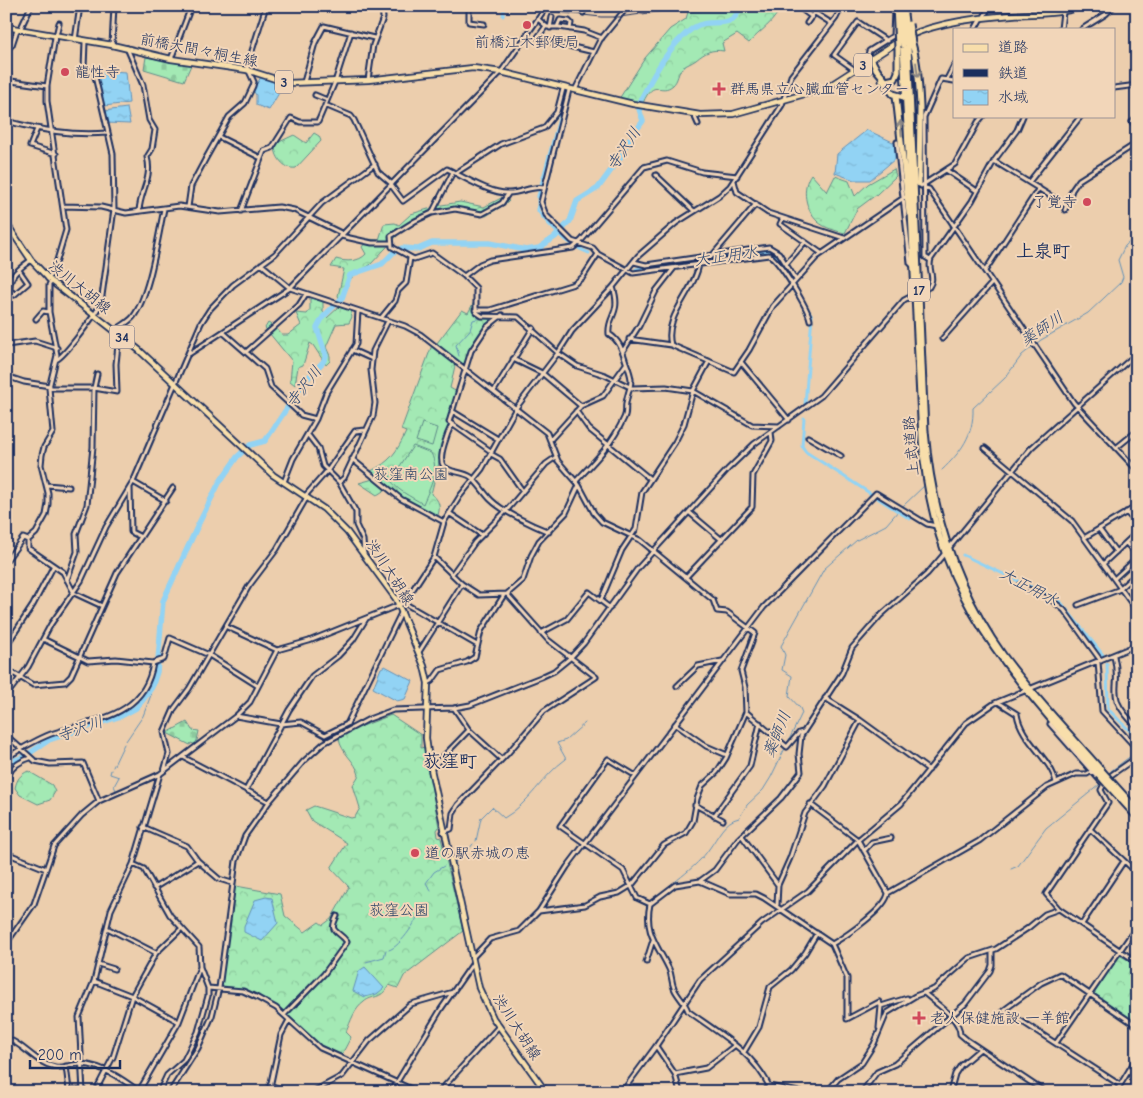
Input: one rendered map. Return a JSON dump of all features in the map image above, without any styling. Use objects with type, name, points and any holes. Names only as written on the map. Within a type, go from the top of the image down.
[{"type":"highway","name":"上武道路","points":[[900,6],[905,45],[927,474],[936,526],[962,597],[983,633],[1053,722],[1101,773]]},
{"type":"highway","points":[[900,6],[905,45],[920,88],[916,97],[920,107],[915,246]]},
{"type":"highway","points":[[876,69],[886,81],[895,79],[905,45]]},
{"type":"highway","points":[[871,60],[889,90],[896,96],[904,97]]},
{"type":"highway","points":[[896,96],[915,246]]},
{"type":"highway","name":"上武道路","points":[[915,246],[913,266],[917,293]]},
{"type":"highway","name":"上武道路","points":[[929,486],[946,551]]},
{"type":"highway","name":"上武道路","points":[[1029,691],[1137,817]]},
{"type":"highway","name":"上武道路","points":[[1107,783],[1137,810]]},
{"type":"main road","name":"前橋大間々桐生線","points":[[6,27],[55,37],[112,45],[171,59],[247,70],[282,81],[304,83],[368,80],[463,68],[501,72],[568,90],[700,116],[733,114],[826,88],[900,40],[917,32],[942,25],[982,19],[1064,12],[1084,6]]},
{"type":"main road","name":"渋川大胡線","points":[[6,223],[31,260],[50,280],[117,333],[175,383],[245,450],[284,483],[333,516],[364,554],[399,605],[428,683],[426,738],[431,769],[472,961],[482,997],[499,1026],[546,1092]]},
{"type":"street","points":[[32,6],[18,30],[12,45],[7,49],[7,74],[12,81],[47,86]]},
{"type":"street","points":[[72,6],[80,7],[75,40]]},
{"type":"street","points":[[112,45],[114,6]]},
{"type":"street","points":[[171,59],[189,12],[189,6]]},
{"type":"street","points":[[188,207],[191,186],[229,117],[244,103],[253,86],[254,82],[247,70],[266,6]]},
{"type":"street","points":[[368,80],[374,38],[383,18],[382,6]]},
{"type":"street","points":[[469,6],[469,22],[484,24]]},
{"type":"street","points":[[189,354],[224,333],[290,288],[501,72],[547,6]]},
{"type":"street","points":[[583,13],[586,6]]},
{"type":"street","points":[[432,213],[455,173],[500,144],[544,128],[557,112],[568,90],[603,38],[627,6]]},
{"type":"street","points":[[797,6],[831,23]]},
{"type":"street","points":[[807,23],[819,6]]},
{"type":"street","points":[[227,626],[277,650],[304,643],[404,603],[434,557],[444,522],[449,513],[492,452],[516,408],[558,353],[572,331],[634,262],[676,223],[720,196],[734,180],[783,101],[791,76],[842,6]]},
{"type":"street","points":[[871,60],[868,56],[869,51],[888,42],[893,36],[900,6]]},
{"type":"street","points":[[976,28],[988,6]]},
{"type":"street","points":[[1084,28],[1106,14],[1114,6]]},
{"type":"street","points":[[1061,28],[1064,12]]},
{"type":"street","points":[[552,17],[548,27],[538,37],[539,39],[580,47],[594,52]]},
{"type":"street","points":[[538,19],[548,27],[570,29],[603,38]]},
{"type":"street","points":[[557,27],[560,20],[569,21],[571,23],[570,29]]},
{"type":"street","points":[[856,70],[834,55],[858,22],[888,42]]},
{"type":"street","points":[[28,540],[36,534],[46,515],[47,486],[41,466],[44,447],[54,432],[49,387],[57,348],[49,312],[50,280],[65,236],[64,206],[47,86],[59,24]]},
{"type":"street","points":[[304,83],[315,43],[324,26],[374,38]]},
{"type":"street","points":[[241,212],[256,177],[259,158],[264,151],[272,148],[291,118],[300,122],[318,122],[335,82],[351,32]]},
{"type":"street","points":[[56,360],[68,349],[94,316],[101,303],[114,211],[113,154],[94,72],[84,68],[85,42]]},
{"type":"street","points":[[127,48],[143,85],[148,120],[154,130],[154,144],[147,157],[150,168],[148,182],[140,199],[139,211]]},
{"type":"street","points":[[947,79],[953,66]]},
{"type":"street","points":[[930,260],[925,257],[924,114],[941,79],[953,81]]},
{"type":"street","points":[[1116,88],[1137,85]]},
{"type":"street","points":[[568,90],[542,187],[542,208],[572,241],[593,248],[598,254],[627,270],[641,273],[699,264],[711,259],[767,247],[777,251],[786,264],[810,320]]},
{"type":"street","points":[[315,95],[327,100]]},
{"type":"street","points":[[325,105],[351,116],[378,172],[392,184],[403,201],[440,172],[447,169],[467,180],[508,194],[542,187]]},
{"type":"street","points":[[694,115],[698,124],[700,116]]},
{"type":"street","points":[[924,186],[955,164],[981,118]]},
{"type":"street","points":[[170,1092],[207,1030],[218,988],[236,861],[245,836],[269,802],[313,752],[346,732],[393,710],[454,708],[470,705],[554,671],[570,658],[584,643],[654,550],[690,513],[728,469],[751,446],[828,390],[904,300],[928,289],[932,284],[930,260],[977,191],[994,161],[1017,130],[1022,118]]},
{"type":"street","points":[[1029,182],[1079,118]]},
{"type":"street","points":[[1137,118],[1132,122],[1137,127]]},
{"type":"street","points":[[6,121],[37,129],[82,136],[107,133]]},
{"type":"street","points":[[37,129],[30,146],[56,154]]},
{"type":"street","points":[[219,137],[259,158]]},
{"type":"street","points":[[897,142],[910,263],[913,266]]},
{"type":"street","points":[[994,161],[1039,188],[1066,208],[1072,190],[1079,180],[1137,144]]},
{"type":"street","points":[[464,276],[480,264],[490,260],[573,248],[644,167],[667,161],[702,172],[737,176]]},
{"type":"street","points":[[6,696],[32,660],[42,639],[82,581],[106,528],[133,482],[201,323],[210,309],[233,285],[275,254],[308,217],[340,188],[375,164]]},
{"type":"street","points":[[946,170],[977,191]]},
{"type":"street","points":[[656,175],[694,211]]},
{"type":"street","points":[[734,180],[737,192],[768,213],[844,238]]},
{"type":"street","points":[[924,186],[929,189],[1078,407],[1137,470]]},
{"type":"street","points":[[985,271],[1039,188]]},
{"type":"street","points":[[475,310],[476,288],[464,276],[432,253],[418,259],[410,258],[392,247],[391,236],[432,213],[455,209],[482,214],[502,203],[508,194]]},
{"type":"street","points":[[630,339],[672,346],[709,361],[731,373],[742,362],[773,306],[821,253],[904,198]]},
{"type":"street","points":[[711,259],[756,204]]},
{"type":"street","points":[[64,206],[101,207],[114,211],[188,207],[220,212],[241,212],[279,207],[308,217],[342,235],[372,243],[391,243]]},
{"type":"street","points":[[6,376],[49,387],[94,388],[117,392],[117,333],[140,306],[155,254],[164,209]]},
{"type":"street","points":[[783,218],[780,224],[821,253]]},
{"type":"street","points":[[786,264],[805,242]]},
{"type":"street","points":[[475,310],[490,310],[574,284],[583,277],[598,254]]},
{"type":"street","points":[[634,262],[646,265],[769,255],[775,259],[793,282]]},
{"type":"street","points":[[381,318],[394,302],[398,290],[406,283],[410,258]]},
{"type":"street","points":[[19,270],[28,283],[14,295],[10,290],[9,282],[19,270],[31,260]]},
{"type":"street","points":[[261,264],[290,288],[381,318],[420,334],[547,432],[556,457],[579,485],[602,522],[632,536],[654,550],[713,600],[717,611],[727,612],[755,633],[741,671],[745,687],[746,712],[727,755],[717,772],[702,786],[695,805],[693,821],[686,833],[664,846],[632,885],[619,893],[600,897],[585,905],[539,911]]},
{"type":"street","points":[[672,346],[670,339],[676,312],[699,264]]},
{"type":"street","points":[[623,352],[639,326],[656,291],[674,268]]},
{"type":"street","points":[[942,339],[992,282]]},
{"type":"street","points":[[576,481],[610,446],[616,429],[625,416],[626,403],[632,388],[627,363],[620,344],[609,334],[608,328],[617,304],[613,287]]},
{"type":"street","points":[[246,352],[298,305],[306,294]]},
{"type":"street","points":[[475,310],[482,316],[502,315],[518,317],[533,328],[558,353],[577,366],[615,379],[632,388],[666,387],[693,392],[752,425],[779,426]]},
{"type":"street","points":[[284,483],[293,459],[316,419],[326,393],[356,344],[358,311]]},
{"type":"street","points":[[36,319],[41,312],[49,312]]},
{"type":"street","points":[[502,315],[487,327],[471,351],[449,422],[500,459],[522,490]]},
{"type":"street","points":[[339,482],[344,478],[373,416],[375,403],[371,370],[373,351],[388,321]]},
{"type":"street","points":[[494,391],[533,328]]},
{"type":"street","points":[[224,333],[265,369],[271,387],[288,403],[307,418],[316,419]]},
{"type":"street","points":[[8,345],[35,341],[57,348]]},
{"type":"street","points":[[352,350],[372,359]]},
{"type":"street","points":[[769,1086],[764,1075],[744,1052],[688,1011],[684,1001],[674,988],[670,970],[654,940],[647,919],[650,904],[675,885],[700,881],[715,870],[742,836],[781,798],[801,772],[799,754],[803,732],[842,673],[854,644],[880,616],[928,574],[1031,448],[1137,353]]},
{"type":"street","points":[[513,359],[542,373],[581,406]]},
{"type":"street","points":[[601,600],[622,550],[636,530],[639,500],[650,479],[675,442],[684,424],[693,392],[709,361]]},
{"type":"street","points":[[742,362],[789,420]]},
{"type":"street","points":[[551,440],[581,406],[603,396],[627,363]]},
{"type":"street","points":[[67,580],[77,552],[76,534],[89,495],[93,447],[94,388],[97,374]]},
{"type":"street","points":[[452,411],[498,439]]},
{"type":"street","points":[[576,411],[589,429],[650,479]]},
{"type":"street","points":[[452,424],[447,435],[442,463],[445,467],[466,474],[491,500],[532,526],[549,532]]},
{"type":"street","points":[[164,771],[169,753],[164,732],[174,709],[227,626],[249,586],[277,549],[306,497],[328,470],[355,431],[366,430]]},
{"type":"street","points":[[1116,448],[1137,431]]},
{"type":"street","points":[[686,577],[752,507],[753,475],[772,441],[771,432]]},
{"type":"street","points":[[308,435],[318,448],[323,466],[339,482],[356,512],[356,525],[363,540],[364,554]]},
{"type":"street","points":[[808,437],[841,456]]},
{"type":"street","points":[[984,448],[1072,521],[1137,611]]},
{"type":"street","points":[[452,574],[482,535],[507,510],[522,490],[546,464],[556,457]]},
{"type":"street","points":[[352,459],[401,499],[444,522]]},
{"type":"street","points":[[133,482],[166,501]]},
{"type":"street","points":[[428,683],[432,681],[440,670],[467,662],[475,657],[481,631],[506,594],[524,580],[539,541],[566,513],[579,485]]},
{"type":"street","points":[[47,486],[69,487]]},
{"type":"street","points":[[130,487],[131,532],[141,537]]},
{"type":"street","points":[[6,670],[33,685],[66,682],[80,658],[117,573],[173,488]]},
{"type":"street","points":[[391,1092],[472,961],[490,939],[519,931],[539,911],[584,843],[764,607],[874,496],[930,525],[936,526]]},
{"type":"street","points":[[1084,538],[1137,506]]},
{"type":"street","points":[[1126,512],[1137,524]]},
{"type":"street","points":[[449,513],[482,535]]},
{"type":"street","points":[[690,513],[722,540]]},
{"type":"street","points":[[1099,529],[1116,552]]},
{"type":"street","points":[[1103,564],[1137,532]]},
{"type":"street","points":[[6,561],[23,538],[28,540]]},
{"type":"street","points":[[28,540],[28,548],[62,572],[74,593],[102,606]]},
{"type":"street","points":[[1114,579],[1137,556],[1126,543]]},
{"type":"street","points":[[434,557],[462,584],[479,595],[506,594]]},
{"type":"street","points":[[6,646],[33,605],[54,566]]},
{"type":"street","points":[[1078,605],[1120,589],[1137,573]]},
{"type":"street","points":[[418,652],[462,584]]},
{"type":"street","points":[[1020,585],[1054,601],[1064,610],[1099,662],[1102,711],[1137,749]]},
{"type":"street","points":[[541,633],[567,619],[589,592],[610,608]]},
{"type":"street","points":[[444,832],[452,828],[453,813],[458,805],[544,711],[596,677],[541,633],[506,594]]},
{"type":"street","points":[[404,603],[477,645]]},
{"type":"street","points":[[236,716],[281,724],[301,722],[325,735],[343,727],[347,724],[402,610]]},
{"type":"street","points":[[246,790],[281,724],[312,676],[338,656],[353,640],[366,618]]},
{"type":"street","points":[[42,639],[88,661],[116,659],[154,663],[161,662],[164,659],[170,638],[209,655],[258,686]]},
{"type":"street","points":[[622,1092],[656,1046],[684,1001],[700,980],[762,923],[818,882],[858,840],[905,800],[966,723],[986,708],[998,702],[1029,691],[1137,645]]},
{"type":"street","points":[[6,944],[34,904],[42,886],[54,846],[88,809],[99,801],[160,774],[236,716],[249,705],[277,650]]},
{"type":"street","points":[[1114,656],[1116,702],[1137,727]]},
{"type":"street","points":[[677,686],[698,666],[722,661]]},
{"type":"street","points":[[6,758],[52,734],[119,712],[131,705],[143,694],[149,683],[154,663]]},
{"type":"street","points":[[825,698],[860,720],[929,770]]},
{"type":"street","points":[[998,702],[1016,714],[1020,727],[1041,756],[1056,783]]},
{"type":"street","points":[[454,708],[469,730],[501,759]]},
{"type":"street","points":[[746,712],[787,747],[799,733],[803,732]]},
{"type":"street","points":[[776,905],[778,886],[790,858],[801,822],[810,804],[825,786],[860,720]]},
{"type":"street","points":[[1053,722],[1050,724],[1092,772],[1107,783]]},
{"type":"street","points":[[675,724],[706,746],[727,755]]},
{"type":"street","points":[[714,816],[750,766],[760,724]]},
{"type":"street","points":[[343,727],[346,732]]},
{"type":"street","points":[[431,769],[469,730]]},
{"type":"street","points":[[6,735],[29,757],[50,764],[83,763],[99,801]]},
{"type":"street","points":[[6,812],[8,775],[17,762],[29,757]]},
{"type":"street","points":[[183,757],[269,802]]},
{"type":"street","points":[[1137,757],[1106,778],[1107,783],[1102,793],[1109,801],[1046,894],[1059,909],[1137,962]]},
{"type":"street","points":[[636,776],[608,759],[560,826],[623,870],[637,898],[650,904]]},
{"type":"street","points":[[832,944],[846,936],[882,905],[888,893],[980,841],[1047,787],[1076,774],[1092,772]]},
{"type":"street","points":[[66,1066],[69,1090],[83,1091],[78,1022],[94,981],[111,910],[133,864],[160,774]]},
{"type":"street","points":[[810,804],[858,840],[888,893]]},
{"type":"street","points":[[695,805],[723,820]]},
{"type":"street","points":[[6,826],[6,843]]},
{"type":"street","points":[[143,827],[187,846],[198,862],[219,879],[232,883]]},
{"type":"street","points":[[1090,829],[1137,873]]},
{"type":"street","points":[[742,836],[778,886]]},
{"type":"street","points":[[864,851],[872,842],[891,838]]},
{"type":"street","points":[[6,853],[46,869]]},
{"type":"street","points":[[1082,924],[1124,861]]},
{"type":"street","points":[[154,888],[198,862]]},
{"type":"street","points":[[133,864],[144,869],[181,929],[199,947],[200,967],[208,988],[208,996],[198,1032],[184,1060],[167,1075],[160,1092]]},
{"type":"street","points":[[700,881],[730,894],[756,894],[776,905],[832,944],[846,978],[847,1019],[879,1002],[881,1006]]},
{"type":"street","points":[[827,1092],[838,1079],[862,1063],[888,1013],[947,979],[968,958],[992,951],[1028,928],[1045,914],[1059,909]]},
{"type":"street","points":[[284,1015],[324,974],[347,942],[333,929],[332,926],[337,916]]},
{"type":"street","points":[[1056,1043],[1137,926]]},
{"type":"street","points":[[107,928],[156,953]]},
{"type":"street","points":[[98,1086],[114,1057],[132,996],[156,953],[181,929]]},
{"type":"street","points":[[744,1052],[759,1027],[770,987],[791,970],[805,953],[817,933]]},
{"type":"street","points":[[646,962],[654,940]]},
{"type":"street","points":[[862,1092],[877,1072],[895,1064],[965,1004],[990,971],[992,951]]},
{"type":"street","points":[[98,964],[114,969]]},
{"type":"street","points":[[6,1038],[15,1041],[26,1053],[56,1068],[81,1064],[107,1070],[140,1091],[179,1022],[200,967]]},
{"type":"street","points":[[1120,1085],[1005,1008],[1034,987],[1058,974],[1062,974],[1137,1026]]},
{"type":"street","points":[[94,981],[132,996],[179,1022]]},
{"type":"street","points":[[208,988],[243,991],[276,1008],[314,1044],[418,1092]]},
{"type":"street","points":[[312,1092],[342,1076],[369,1040],[411,1004],[453,992]]},
{"type":"street","points":[[924,993],[950,1016],[960,1029],[960,1034],[1045,1092]]},
{"type":"street","points":[[881,1006],[896,1000],[907,998],[908,1000]]},
{"type":"street","points":[[878,1034],[881,1006]]},
{"type":"street","points":[[269,1092],[280,1035],[289,1020]]},
{"type":"street","points":[[438,1092],[499,1026]]},
{"type":"street","points":[[656,1046],[675,1074],[680,1092]]},
{"type":"street","points":[[675,1074],[706,1068],[734,1046]]},
{"type":"street","points":[[950,1092],[955,1074],[961,1065],[980,1049]]},
{"type":"street","points":[[1116,1092],[1137,1057]]},
{"type":"street","points":[[1132,1064],[1137,1066]]},
{"type":"street","points":[[270,1085],[287,1092]]},
{"type":"street","points":[[764,1092],[769,1086]]},
{"type":"street","points":[[769,1086],[799,1092]]},
{"type":"green space","points":[[745,6],[780,6],[775,17],[749,43],[737,34],[722,43],[724,51],[716,50],[709,52],[684,67],[673,85],[665,89],[654,89],[647,95],[643,103],[619,99],[645,58],[670,29],[686,19],[688,12]]},
{"type":"green space","points":[[146,57],[191,65],[184,81],[144,69]]},
{"type":"green space","points":[[314,133],[319,136],[321,141],[296,168],[288,167],[281,161],[276,153],[275,144],[294,135],[306,143]]},
{"type":"green space","points":[[894,169],[896,176],[857,209],[845,233],[831,229],[818,222],[807,205],[805,192],[811,174],[827,192],[835,176],[849,181],[855,196],[868,184]]},
{"type":"green space","points":[[503,197],[509,201],[486,216],[467,213],[459,208],[441,209],[413,219],[370,265],[355,274],[349,281],[346,291],[340,299],[338,296],[344,269],[331,267],[336,259],[352,261],[363,257],[366,254],[362,247],[368,239],[379,240],[384,224],[395,223],[399,225],[411,214],[442,205],[460,202],[484,207]]},
{"type":"green space","points":[[310,298],[323,301],[323,311],[327,318],[339,307],[350,310],[352,317],[349,323],[336,324],[326,347],[330,361],[326,365],[310,343],[303,365],[298,367],[295,385],[290,381],[292,361],[265,328],[268,323],[275,327],[282,335],[288,335],[301,325],[296,313],[307,314],[310,310]]},
{"type":"green space","name":"荻窪南公園","points":[[475,300],[475,312],[483,317],[498,316],[475,340],[465,366],[457,360],[450,388],[457,392],[431,494],[439,504],[437,518],[388,488],[377,495],[359,483],[377,478],[371,471],[388,460],[396,451],[406,432],[401,430],[432,345],[434,347],[462,310],[468,313]]},
{"type":"green space","points":[[422,423],[437,428],[432,446],[416,441]]},
{"type":"green space","points":[[413,446],[431,453],[434,460],[433,479],[423,504],[399,489],[390,477]]},
{"type":"green space","name":"荻窪公園","points":[[391,715],[421,735],[421,748],[424,747],[439,827],[437,830],[438,837],[441,838],[463,931],[404,976],[398,988],[389,985],[383,993],[367,1000],[358,1008],[346,1032],[351,1037],[341,1056],[320,1046],[277,1007],[243,989],[224,986],[221,983],[233,889],[236,886],[280,894],[285,916],[305,932],[319,922],[323,925],[331,919],[349,887],[331,868],[347,843],[312,821],[306,810],[314,806],[351,818],[355,817],[360,808],[353,785],[359,775],[355,765],[340,744],[339,739],[352,730]]},
{"type":"green space","points":[[187,722],[192,730],[199,731],[196,745],[191,743],[190,745],[167,733]]},
{"type":"green space","points":[[28,771],[52,785],[55,792],[50,800],[38,804],[20,795],[15,788],[16,785],[19,778]]},
{"type":"green space","points":[[1119,955],[1137,965],[1137,1023],[1094,994]]},
{"type":"water","points":[[96,70],[126,72],[129,103],[104,106]]},
{"type":"water","points":[[261,77],[283,86],[269,110],[256,105],[256,95],[253,90]]},
{"type":"water","points":[[127,108],[130,124],[106,123],[103,111]]},
{"type":"water","points":[[867,130],[895,143],[895,159],[870,180],[854,180],[835,173],[837,154]]},
{"type":"water","points":[[385,666],[413,681],[405,699],[397,701],[373,688],[381,668]]},
{"type":"water","points":[[266,897],[272,898],[278,923],[262,941],[244,932],[244,926],[255,900]]},
{"type":"water","points":[[365,967],[384,988],[377,994],[365,997],[353,991],[359,971]]},
{"type":"waterway","name":"大正用水","points":[[503,16],[504,6]]},
{"type":"waterway","name":"寺沢川","points":[[6,763],[24,757],[49,740],[121,716],[136,708],[143,700],[152,687],[157,672],[163,601],[198,525],[219,483],[237,457],[250,445],[265,441],[305,381],[323,362],[326,356],[317,328],[323,317],[342,298],[350,275],[382,264],[394,252],[402,248],[418,249],[432,243],[490,243],[526,250],[539,248],[555,237],[570,221],[577,201],[598,188],[620,158],[627,143],[643,121],[639,109],[641,99],[669,51],[693,28],[700,24],[726,22],[737,14],[741,6]]},
{"type":"waterway","name":"大正用水","points":[[560,115],[538,196],[538,211],[561,236],[589,253]]},
{"type":"waterway","name":"薬師川","points":[[942,470],[955,457],[969,435],[973,408],[1005,378],[1022,355],[1041,340],[1088,313],[1121,282],[1123,277],[1118,260],[1125,246],[1137,235]]},
{"type":"waterway","name":"大正用水","points":[[636,269],[766,251],[776,254],[812,316],[805,405]]},
{"type":"waterway","points":[[459,356],[456,345],[470,330],[473,320],[481,318]]},
{"type":"waterway","name":"大正用水","points":[[804,418],[802,446],[806,452],[910,519]]},
{"type":"waterway","name":"薬師川","points":[[902,507],[926,484]]},
{"type":"waterway","name":"寺沢川","points":[[198,525],[209,505]]},
{"type":"waterway","name":"薬師川","points":[[649,901],[698,862],[725,826],[739,818],[747,805],[763,790],[802,713],[789,696],[792,676],[782,670],[785,655],[781,646],[824,569],[857,540],[886,525],[899,510]]},
{"type":"waterway","name":"大正用水","points":[[963,555],[1059,600],[1103,655]]},
{"type":"waterway","name":"大正用水","points":[[1107,664],[1108,709],[1137,738]]},
{"type":"waterway","points":[[126,741],[143,716],[151,695],[149,693]]},
{"type":"waterway","points":[[476,841],[481,818],[492,807],[504,818],[521,805],[550,773],[566,759],[557,743],[566,740],[585,723]]},
{"type":"waterway","points":[[113,767],[124,744]]},
{"type":"waterway","points":[[1111,771],[1136,752]]},
{"type":"waterway","points":[[111,770],[110,774],[119,777],[114,786],[116,790]]},
{"type":"waterway","points":[[1011,869],[1018,866],[1046,828],[1099,785]]},
{"type":"waterway","points":[[454,862],[461,859],[473,844]]},
{"type":"waterway","points":[[431,891],[426,883],[434,872],[444,866]]},
{"type":"waterway","points":[[389,950],[394,948],[409,931],[418,917],[421,905],[427,909]]},
{"type":"waterway","points":[[366,962],[384,957],[386,950]]},
{"type":"railway","points":[[501,6],[601,17],[619,17],[702,6]]},
{"type":"place","name":"前橋江木郵便局","points":[[527,25]]},
{"type":"place","name":"龍性寺","points":[[65,72]]},
{"type":"place","name":"群馬県立心臓血管センター","points":[[719,89]]},
{"type":"place","name":"了覚寺","points":[[1087,202]]},
{"type":"place","name":"道の駅赤城の恵","points":[[415,853]]},
{"type":"place","name":"老人保健施設 一羊館","points":[[919,1018]]},
{"type":"district","name":"上泉町","points":[[1043,251]]},
{"type":"district","name":"荻窪町","points":[[450,761]]}]
